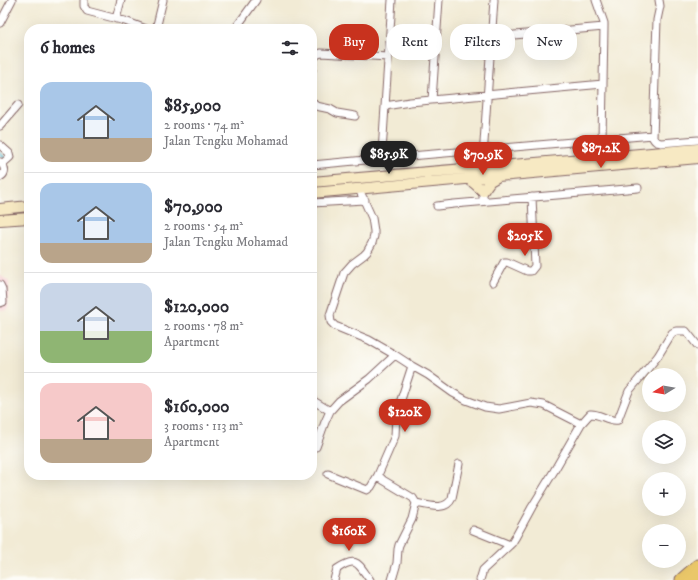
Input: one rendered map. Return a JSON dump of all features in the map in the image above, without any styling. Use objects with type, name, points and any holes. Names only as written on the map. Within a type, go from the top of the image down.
[{"type":"highway","points":[[682,580],[698,566]]},
{"type":"main road","points":[[317,182],[698,149]]},
{"type":"main road","points":[[459,170],[478,158],[483,150],[488,156],[503,166]]},
{"type":"main road","points":[[317,193],[469,180],[698,158]]},
{"type":"main road","points":[[483,196],[490,181],[497,177]]},
{"type":"main road","points":[[469,180],[474,182],[483,196]]},
{"type":"main road","points":[[0,209],[24,207]]},
{"type":"main road","points":[[0,220],[24,218]]},
{"type":"street","points":[[0,23],[12,0]]},
{"type":"street","points":[[84,0],[84,6],[87,11],[131,24]]},
{"type":"street","points":[[116,19],[121,0]]},
{"type":"street","points":[[157,24],[163,0]]},
{"type":"street","points":[[239,24],[256,0]]},
{"type":"street","points":[[390,24],[392,0]]},
{"type":"street","points":[[432,100],[439,0]]},
{"type":"street","points":[[492,24],[494,0]]},
{"type":"street","points":[[596,0],[604,23],[602,140]]},
{"type":"street","points":[[659,0],[660,6],[658,20],[654,141],[661,143],[698,140]]},
{"type":"street","points":[[515,35],[604,27]]},
{"type":"street","points":[[317,55],[321,53],[387,58]]},
{"type":"street","points":[[387,158],[382,152],[388,60]]},
{"type":"street","points":[[483,196],[482,168],[489,60]]},
{"type":"street","points":[[385,106],[432,100],[603,84]]},
{"type":"street","points":[[0,126],[18,105]]},
{"type":"street","points":[[317,106],[356,116]]},
{"type":"street","points":[[317,165],[653,135]]},
{"type":"street","points":[[0,145],[9,153],[10,157],[4,162],[5,172],[0,177]]},
{"type":"street","points":[[437,206],[483,196],[532,197],[638,188]]},
{"type":"street","points":[[359,189],[372,218],[374,231],[372,243],[364,255],[352,264],[344,273],[330,315],[331,322],[335,326],[369,340],[395,355],[428,375],[452,393],[485,408],[499,409],[531,403],[544,405],[581,424]]},
{"type":"street","points":[[493,282],[504,262],[527,271],[531,271],[535,266],[532,197]]},
{"type":"street","points":[[317,203],[365,200]]},
{"type":"street","points":[[0,285],[2,289],[2,302]]},
{"type":"street","points":[[480,580],[483,570],[510,545],[515,538],[581,424],[590,414],[596,414],[613,421],[618,420],[629,391],[658,356],[672,333],[676,331],[686,331],[698,346]]},
{"type":"street","points":[[317,444],[322,427],[330,411],[343,397],[369,378],[395,355]]},
{"type":"street","points":[[328,474],[367,490],[371,488],[395,436],[396,415],[412,366]]},
{"type":"street","points":[[317,403],[330,411]]},
{"type":"street","points":[[416,503],[437,507],[444,507],[448,504],[452,498],[459,464]]},
{"type":"street","points":[[378,474],[383,480],[413,498],[416,503],[412,519],[398,549],[397,563],[392,580]]},
{"type":"street","points":[[474,530],[510,545]]},
{"type":"street","points":[[675,580],[698,560]]},
{"type":"street","points":[[334,580],[337,569],[352,562],[356,562],[370,580]]},
{"type":"shaded area","points":[[0,275],[9,282],[8,310],[0,311]]},
{"type":"waterway","points":[[0,153],[5,158]]}]
